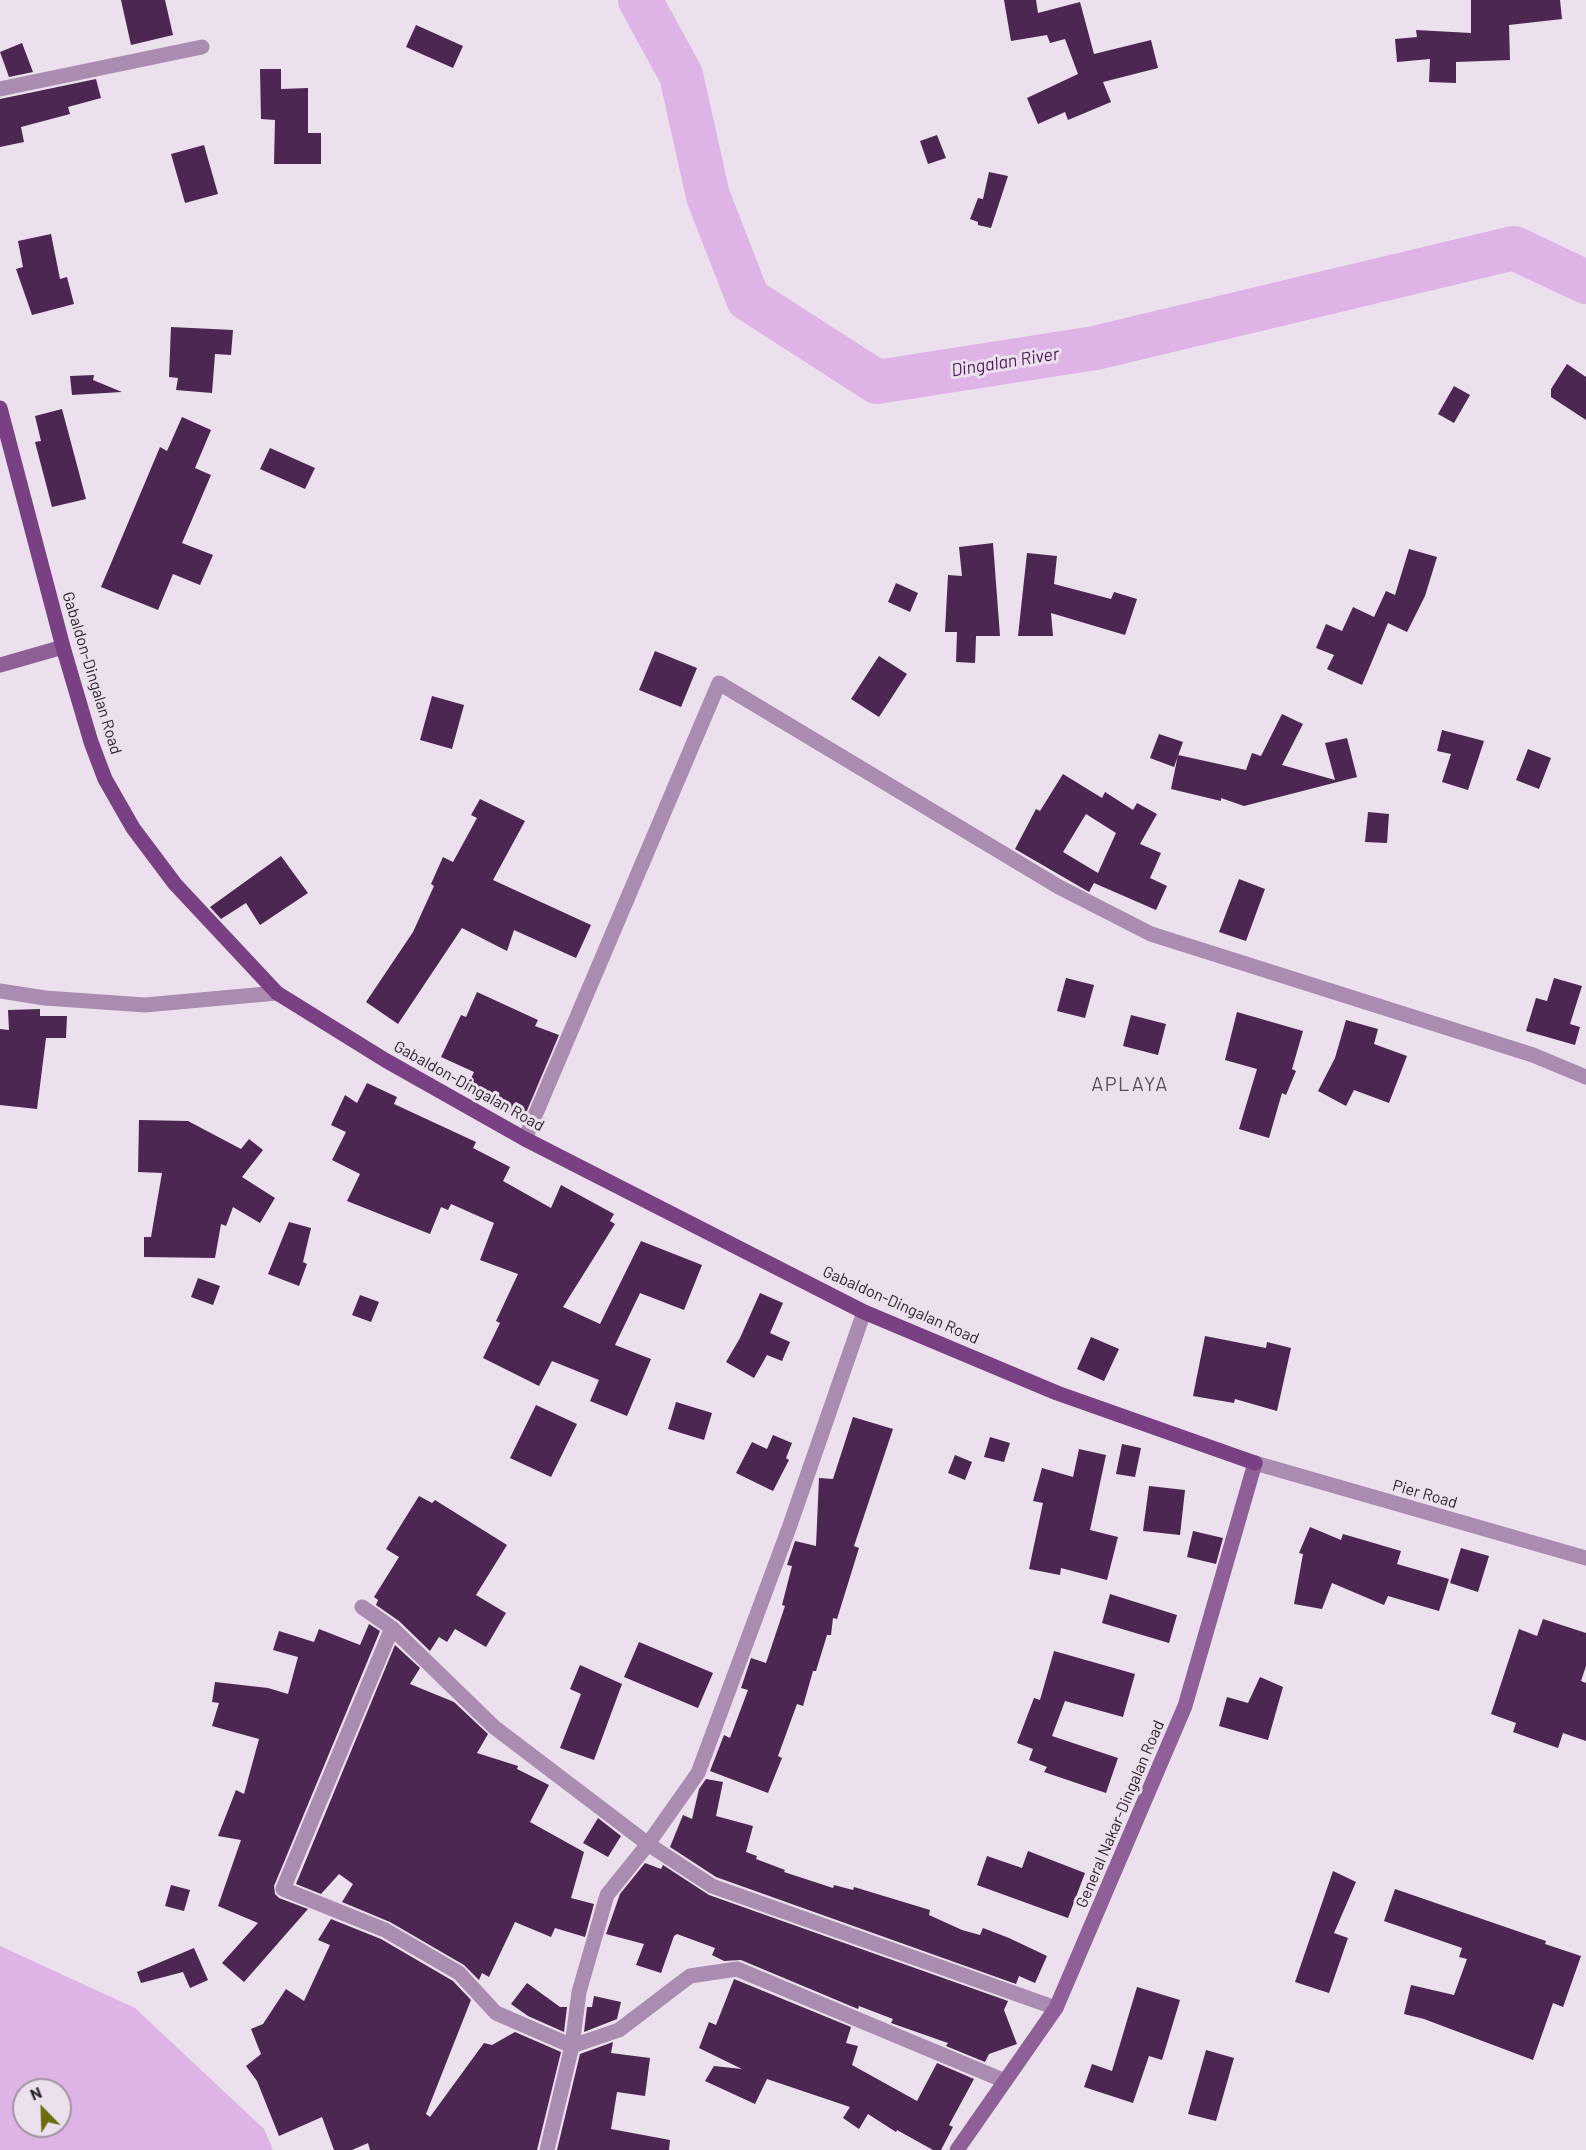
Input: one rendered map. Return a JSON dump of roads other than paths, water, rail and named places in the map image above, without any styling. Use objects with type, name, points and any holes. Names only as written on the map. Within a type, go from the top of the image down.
[{"type":"main road","name":"Gabaldon-Dingalan Road","points":[[0,408],[63,647],[91,742],[105,778],[133,828],[175,884],[277,993],[385,1060],[525,1139],[864,1312],[1057,1393],[1255,1463]]},
{"type":"main road","points":[[0,665],[63,647]]},
{"type":"main road","name":"General Nakar-Dingalan Road","points":[[957,2150],[1056,2008],[1185,1706],[1255,1463]]},
{"type":"street","points":[[0,89],[202,47]]},
{"type":"street","points":[[525,1139],[719,683],[1059,887],[1151,934],[1533,1055],[1586,1077]]},
{"type":"street","points":[[0,991],[45,998],[145,1005],[277,993]]},
{"type":"street","points":[[547,2150],[572,2046],[579,1992],[607,1895],[648,1844],[698,1773],[789,1528],[864,1312]]},
{"type":"street","name":"Pier Road","points":[[1255,1463],[1586,1558]]},
{"type":"street","points":[[362,1606],[392,1628],[494,1727],[648,1844],[712,1886],[1056,2008]]},
{"type":"street","points":[[392,1628],[283,1889],[385,1930],[459,1973],[496,2013],[572,2046],[619,2030],[690,1976],[737,1969],[1005,2080]]},
{"type":"waterway","name":"Dingalan River","points":[[640,0],[681,75],[708,196],[748,299],[877,382],[1095,348],[1514,248],[1586,282]]},
{"type":"district","name":"APLAYA","points":[[1130,1084]]}]
